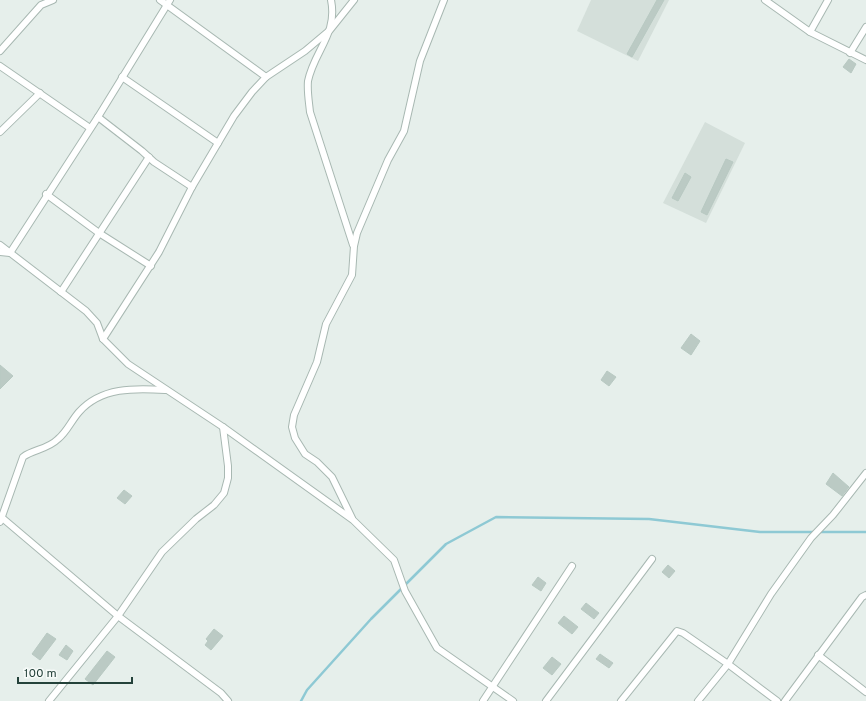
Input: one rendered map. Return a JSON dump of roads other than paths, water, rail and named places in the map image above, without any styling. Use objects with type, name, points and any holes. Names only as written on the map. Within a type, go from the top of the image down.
[{"type":"street","points":[[0,51],[41,5],[53,0]]},
{"type":"street","points":[[160,0],[168,2],[266,77]]},
{"type":"street","points":[[331,0],[333,8],[330,30],[310,76],[308,95],[310,112],[354,246]]},
{"type":"street","points":[[103,339],[151,266],[192,187],[218,143],[252,92],[266,77],[305,51],[330,30],[354,0]]},
{"type":"street","points":[[353,520],[332,477],[317,462],[304,454],[295,438],[292,427],[294,414],[317,362],[326,324],[346,290],[352,275],[354,246],[357,232],[382,173],[404,131],[420,61],[444,0]]},
{"type":"street","points":[[810,32],[828,0]]},
{"type":"street","points":[[768,1],[810,32],[866,60]]},
{"type":"street","points":[[10,253],[46,194],[98,117],[168,2]]},
{"type":"street","points":[[850,53],[866,27]]},
{"type":"street","points":[[0,66],[40,92],[90,128]]},
{"type":"street","points":[[122,77],[218,143]]},
{"type":"street","points":[[0,132],[40,92]]},
{"type":"street","points":[[98,117],[149,157],[192,187]]},
{"type":"street","points":[[61,292],[149,157]]},
{"type":"street","points":[[46,194],[99,233],[151,266]]},
{"type":"street","points":[[0,245],[86,311],[97,323],[103,339],[128,364],[223,427],[353,520],[394,560],[405,591],[437,648],[513,701]]},
{"type":"street","points":[[0,252],[10,253]]},
{"type":"street","points":[[166,390],[117,390],[93,400],[78,413],[59,439],[49,447],[27,454],[23,458],[1,519],[118,616],[221,693],[228,701]]},
{"type":"street","points":[[50,701],[118,616],[162,552],[196,519],[214,505],[224,493],[228,478],[228,466],[223,427]]},
{"type":"street","points":[[698,701],[728,664],[771,594],[811,538],[833,515],[866,473]]},
{"type":"street","points":[[546,701],[652,559]]},
{"type":"street","points":[[483,701],[572,566]]},
{"type":"street","points":[[785,701],[862,597],[866,595]]},
{"type":"street","points":[[621,701],[677,631],[683,633],[728,664],[768,698],[777,701]]},
{"type":"street","points":[[818,655],[866,692]]},
{"type":"waterway","points":[[301,701],[307,690],[371,619],[446,544],[496,517],[649,519],[760,532],[866,532]]}]
